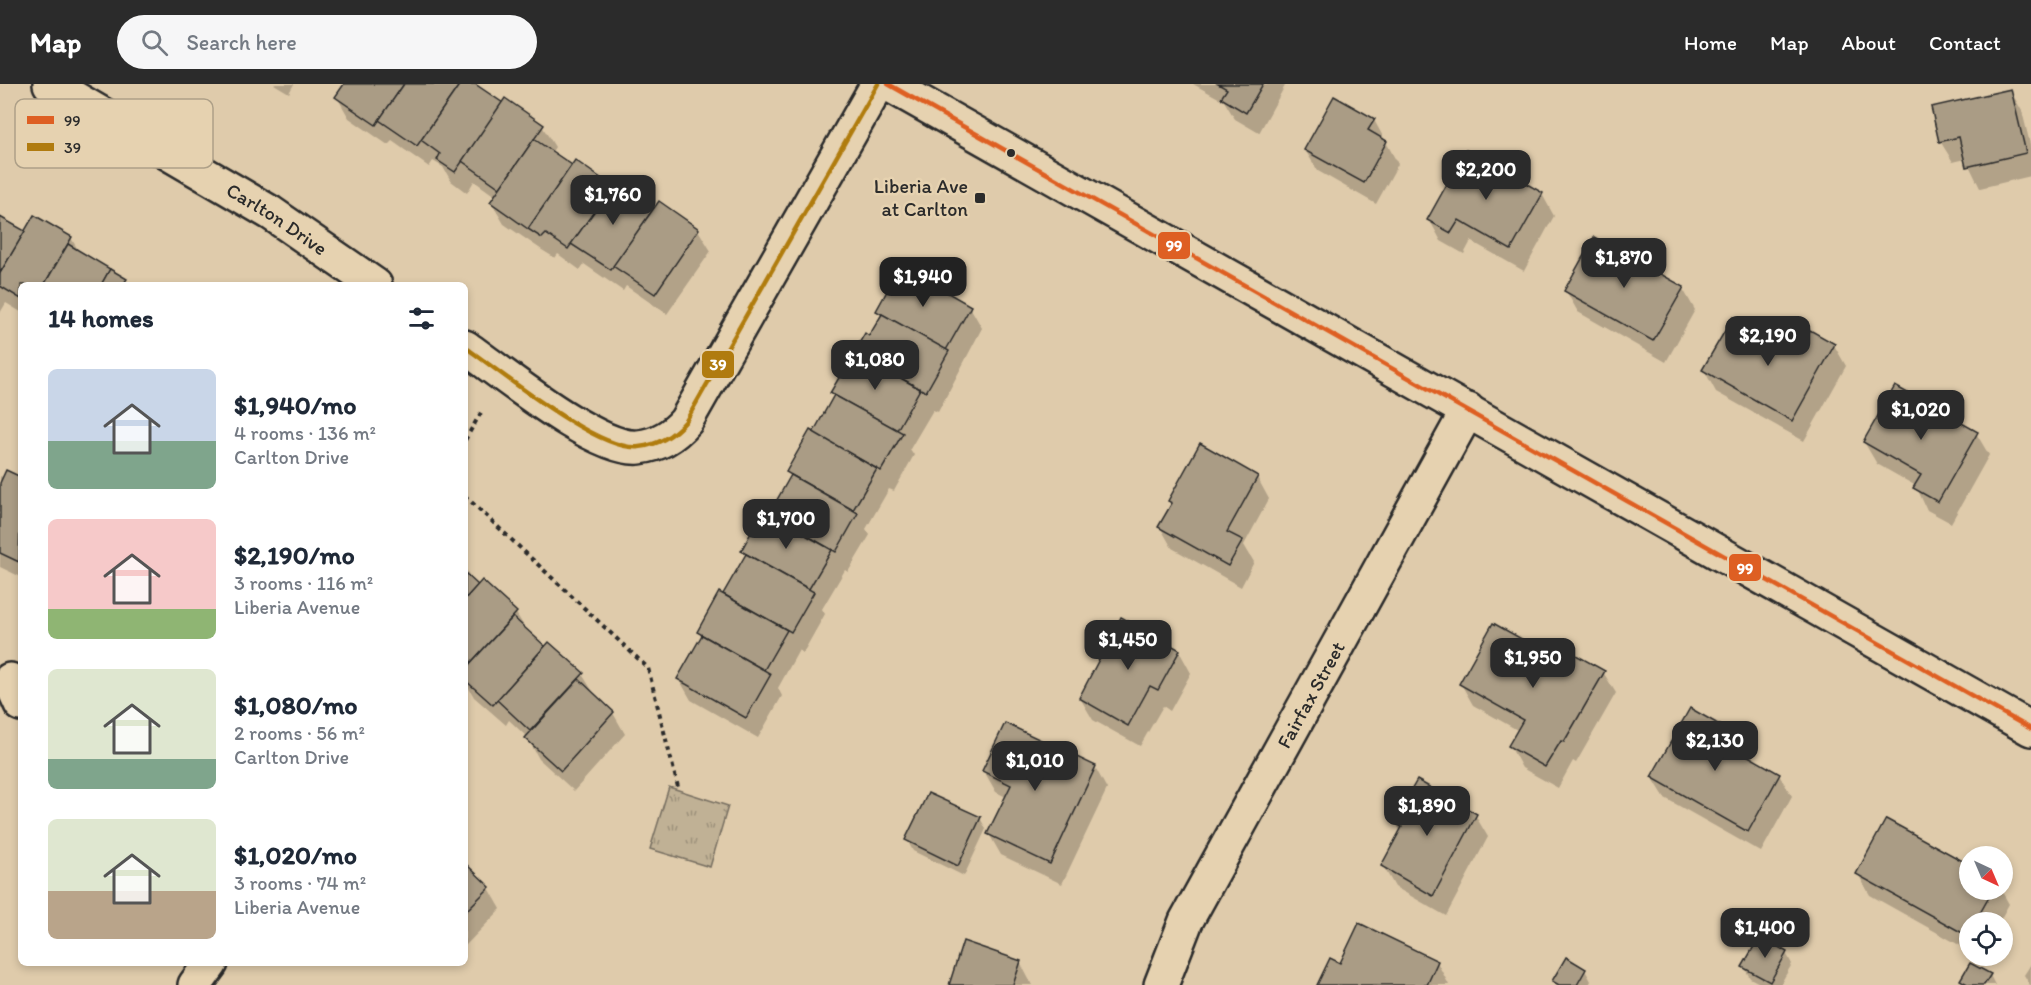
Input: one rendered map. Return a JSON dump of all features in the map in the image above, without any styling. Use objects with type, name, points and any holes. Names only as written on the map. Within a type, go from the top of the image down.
[{"type":"street","name":"Carlton Drive","points":[[50,84],[76,99]]},
{"type":"street","points":[[468,349],[590,433],[617,445],[639,447],[675,434],[692,411],[878,84]]},
{"type":"street","points":[[888,84],[2031,729]]},
{"type":"street","name":"Carlton Drive","points":[[194,168],[271,213],[371,282]]},
{"type":"street","name":"Fairfax Street","points":[[1161,985],[1186,921],[1468,410]]},
{"type":"street","points":[[195,985],[209,966]]},
{"type":"path","points":[[468,499],[648,668],[680,791]]},
{"type":"green space","points":[[669,787],[728,806],[710,867],[650,849]]},
{"type":"building","points":[[344,84],[404,84],[376,125],[335,97]]},
{"type":"building","points":[[404,84],[460,84],[417,146],[379,120]]},
{"type":"building","points":[[460,84],[475,84],[503,103],[455,172],[437,160],[440,154],[421,140]]},
{"type":"building","points":[[1218,84],[1263,84],[1246,113],[1221,98],[1227,89]]},
{"type":"building","points":[[2011,89],[2026,153],[1966,167],[1959,137],[1939,142],[1931,107]]},
{"type":"building","points":[[1334,96],[1375,119],[1368,130],[1387,141],[1364,183],[1304,150]]},
{"type":"building","points":[[505,98],[544,125],[500,188],[462,161]]},
{"type":"building","points":[[534,139],[572,165],[528,229],[490,202]]},
{"type":"building","points":[[1466,150],[1543,193],[1511,250],[1459,220],[1451,233],[1427,220]]},
{"type":"building","points":[[575,160],[612,186],[568,249],[546,234],[542,238],[528,229]]},
{"type":"building","points":[[616,181],[654,208],[611,270],[571,244]]},
{"type":"building","points":[[659,201],[699,229],[655,294],[613,266]]},
{"type":"building","points":[[34,215],[72,237],[46,282],[18,282],[18,297],[0,286],[0,273]]},
{"type":"building","points":[[0,217],[25,231],[0,273]]},
{"type":"building","points":[[1594,237],[1684,287],[1653,341],[1564,291]]},
{"type":"building","points":[[68,244],[110,269],[103,282],[46,282]]},
{"type":"building","points":[[901,266],[971,306],[946,350],[876,311]]},
{"type":"building","points":[[110,269],[127,279],[125,282],[103,282]]},
{"type":"building","points":[[882,314],[949,351],[926,392],[854,352],[865,333],[869,336]]},
{"type":"building","points":[[1733,317],[1797,353],[1810,330],[1835,344],[1792,421],[1702,370]]},
{"type":"building","points":[[854,352],[920,389],[897,430],[830,393]]},
{"type":"building","points":[[1895,386],[1978,432],[1938,502],[1913,488],[1921,475],[1863,442]]},
{"type":"building","points":[[834,395],[903,433],[881,471],[813,433]]},
{"type":"building","points":[[810,430],[877,469],[853,510],[786,472]]},
{"type":"building","points":[[1200,443],[1258,476],[1227,532],[1243,540],[1228,566],[1158,527],[1172,503],[1168,501]]},
{"type":"building","points":[[6,470],[18,476],[18,562],[0,553],[0,483]]},
{"type":"building","points":[[791,475],[858,513],[836,552],[769,514]]},
{"type":"building","points":[[763,511],[832,550],[809,589],[741,551]]},
{"type":"building","points":[[746,554],[814,592],[791,632],[723,594]]},
{"type":"building","points":[[468,576],[478,585],[468,596]]},
{"type":"building","points":[[482,580],[517,612],[468,666],[468,596]]},
{"type":"building","points":[[719,592],[787,630],[764,670],[697,632]]},
{"type":"building","points":[[513,617],[545,646],[493,705],[468,683],[468,666]]},
{"type":"building","points":[[1121,617],[1180,650],[1158,690],[1150,686],[1128,726],[1079,698]]},
{"type":"building","points":[[1493,623],[1552,656],[1558,645],[1605,671],[1564,742],[1561,741],[1545,767],[1508,746],[1523,720],[1459,684]]},
{"type":"building","points":[[702,635],[771,674],[746,718],[677,679]]},
{"type":"building","points":[[549,642],[584,673],[530,731],[497,700]]},
{"type":"building","points":[[579,679],[614,712],[561,771],[525,738]]},
{"type":"building","points":[[1690,708],[1734,733],[1727,744],[1780,774],[1748,832],[1651,777]]},
{"type":"building","points":[[1005,723],[1096,766],[1050,864],[987,834],[1011,785],[982,771]]},
{"type":"building","points":[[1417,780],[1477,814],[1433,896],[1381,866],[1402,827],[1393,822]]},
{"type":"building","points":[[928,793],[981,817],[958,866],[905,840]]},
{"type":"building","points":[[1886,819],[1959,859],[1959,900],[1987,900],[1981,912],[1959,912],[1959,931],[1856,874]]},
{"type":"building","points":[[468,866],[490,887],[468,909]]},
{"type":"building","points":[[1359,923],[1438,961],[1427,985],[1317,985],[1330,958],[1340,963]]},
{"type":"building","points":[[1760,936],[1787,952],[1770,982],[1742,967]]},
{"type":"building","points":[[963,941],[1021,961],[1013,985],[949,985]]},
{"type":"building","points":[[1566,957],[1586,969],[1577,985],[1559,985],[1552,981]]},
{"type":"building","points":[[1968,966],[1976,966],[1991,974],[1984,985],[1969,985],[1960,980]]},
{"type":"transit line","name":"39","points":[[468,349],[550,408],[600,437],[621,445],[639,447],[659,442],[671,435],[686,421],[878,84]]},
{"type":"transit line","name":"99","points":[[888,84],[2031,729]]},
{"type":"place","name":"Liberia Ave at Carlton","points":[[980,198]]}]
